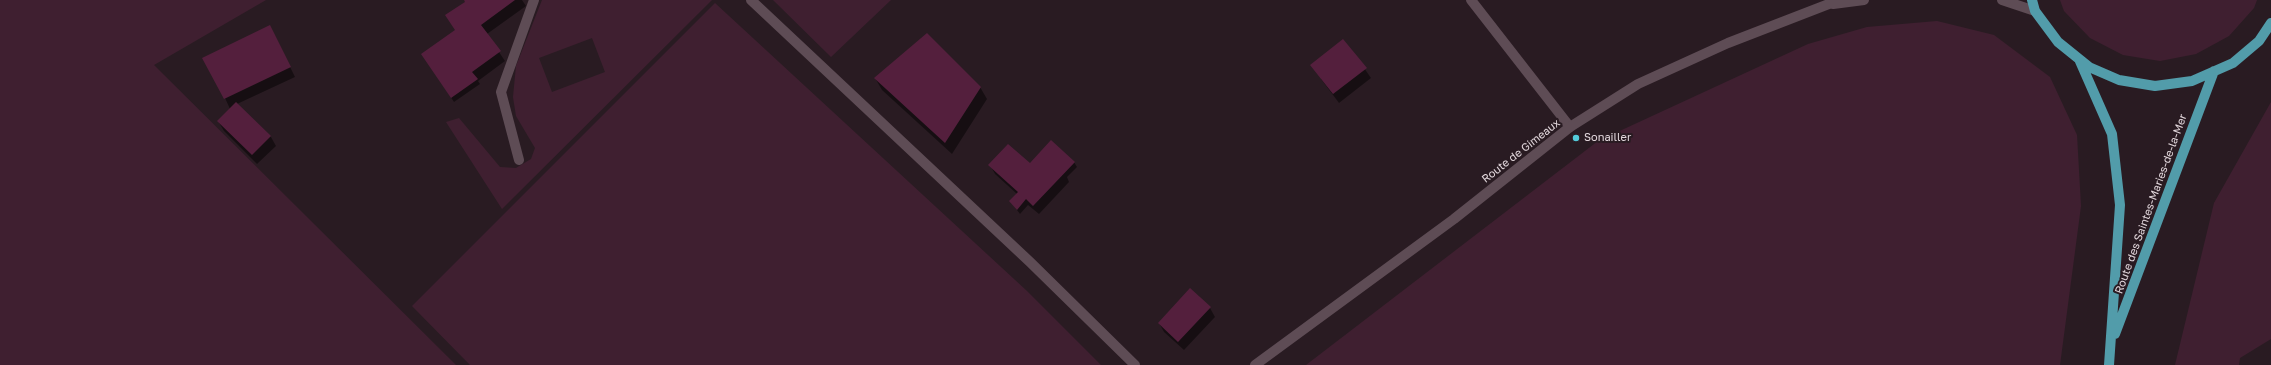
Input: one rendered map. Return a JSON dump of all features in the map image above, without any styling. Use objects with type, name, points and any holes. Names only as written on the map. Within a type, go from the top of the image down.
[{"type":"main road","points":[[2032,0],[2035,11],[2058,42],[2089,67],[2119,80],[2154,86],[2192,81],[2233,63],[2258,41],[2271,23]]},
{"type":"main road","name":"Route des Saintes-Maries-de-la-Mer","points":[[2079,59],[2112,134],[2120,204],[2109,365]]},
{"type":"main road","name":"Route des Saintes-Maries-de-la-Mer","points":[[2111,345],[2214,71]]},
{"type":"street","points":[[519,160],[501,92],[534,0]]},
{"type":"street","points":[[751,0],[1030,262],[1135,365]]},
{"type":"street","points":[[1471,0],[1570,127]]},
{"type":"street","name":"Route de Gimeaux","points":[[1255,365],[1454,219],[1570,127],[1638,84],[1728,43],[1839,0]]},
{"type":"street","name":"Route de Gimeaux","points":[[1829,4],[1864,0]]},
{"type":"street","points":[[2002,0],[2035,11]]},
{"type":"shaded area","points":[[0,0],[266,0],[154,65],[456,365],[0,365]]},
{"type":"shaded area","points":[[542,0],[712,0],[502,209],[446,122],[459,118],[500,167],[516,168],[531,159],[535,148],[516,116],[513,97],[516,66]],"holes":[[[592,38],[605,72],[552,92],[539,58]]]},
{"type":"shaded area","points":[[773,0],[891,0],[831,57]]},
{"type":"shaded area","points":[[2060,0],[2257,0],[2254,8],[2229,36],[2196,54],[2160,61],[2123,55],[2090,38],[2064,11]]},
{"type":"shaded area","points":[[715,3],[1027,291],[1101,365],[470,365],[412,306]]},
{"type":"shaded area","points":[[1937,21],[1994,35],[2050,77],[2077,135],[2081,206],[2060,365],[1306,365],[1598,141],[1808,44],[1867,27]]},
{"type":"shaded area","points":[[2271,102],[2271,339],[2240,358],[2239,365],[2175,365],[2214,203]]},
{"type":"building","points":[[464,0],[515,0],[481,25],[501,51],[472,72],[478,79],[451,98],[421,54],[455,30],[445,15],[465,2]]},
{"type":"building","points":[[270,25],[291,67],[224,99],[202,58]]},
{"type":"building","points":[[927,33],[981,87],[945,143],[874,78]]},
{"type":"building","points":[[1343,39],[1367,68],[1333,94],[1310,65]]},
{"type":"building","points":[[236,102],[271,136],[252,155],[217,121]]},
{"type":"building","points":[[1051,140],[1075,162],[1033,206],[1026,199],[1017,210],[1009,201],[1018,192],[988,165],[1008,144],[1030,163]]},
{"type":"building","points":[[1190,288],[1211,307],[1178,342],[1158,323]]},
{"type":"place","name":"Sonailler","points":[[1576,138]]}]
